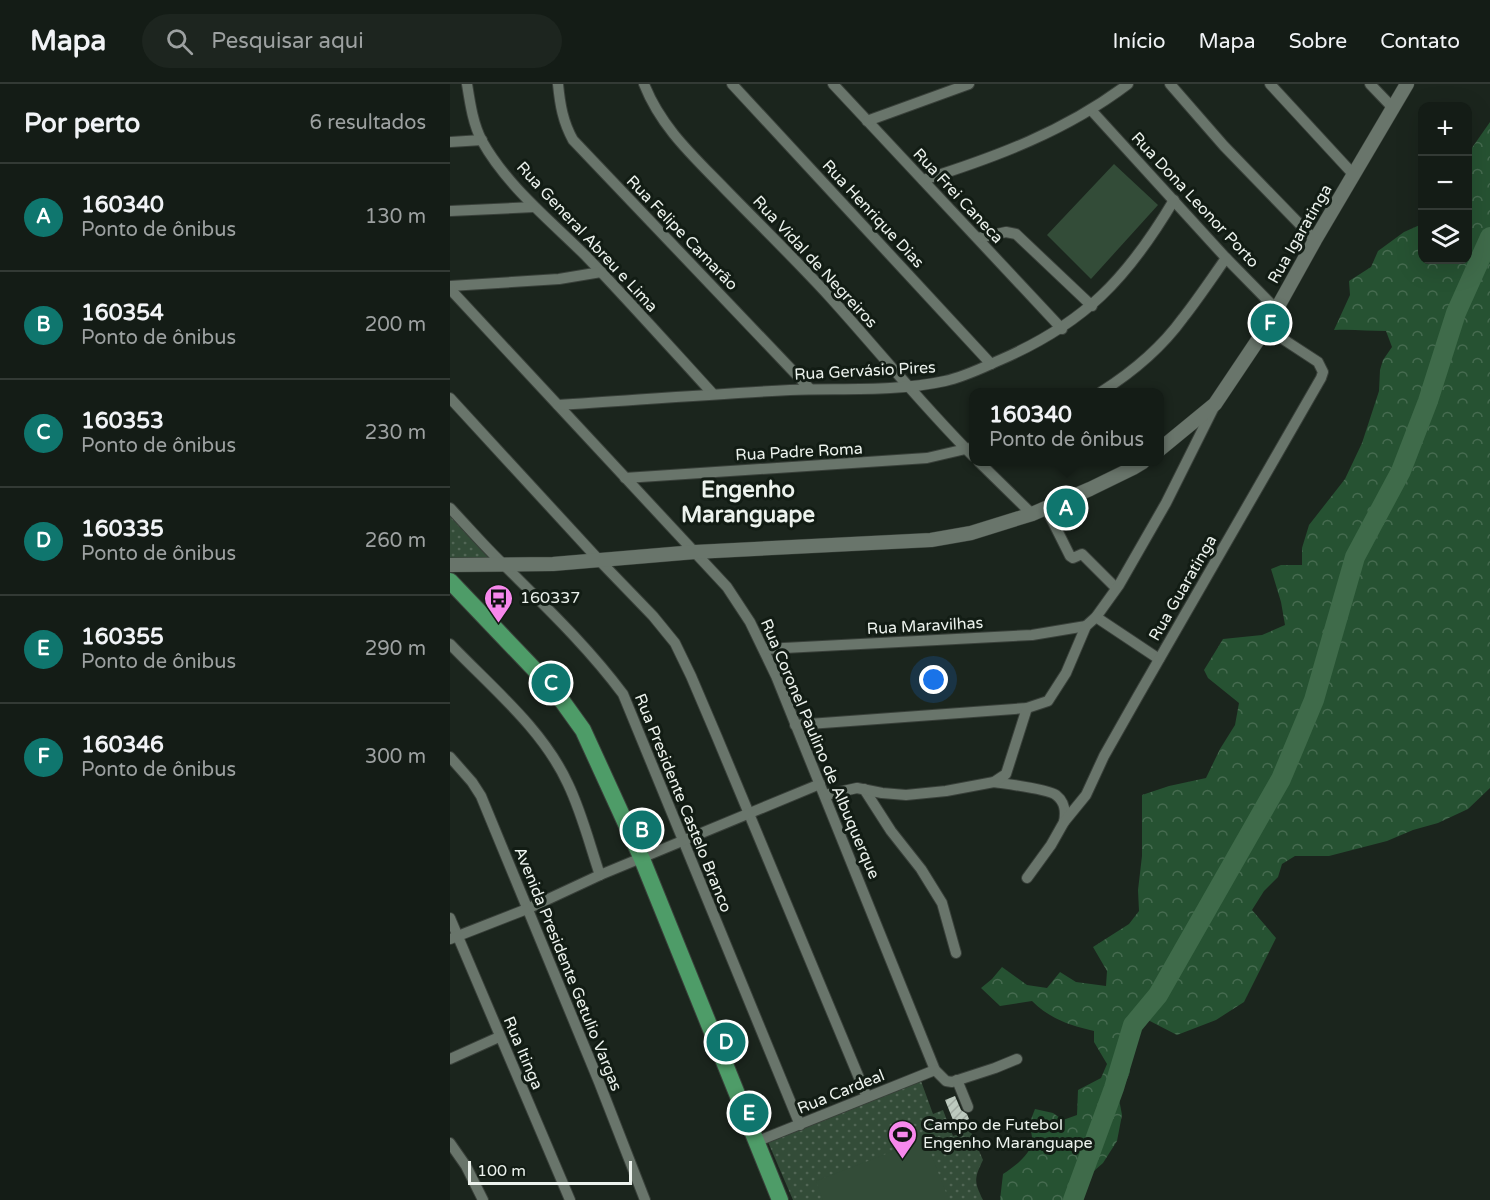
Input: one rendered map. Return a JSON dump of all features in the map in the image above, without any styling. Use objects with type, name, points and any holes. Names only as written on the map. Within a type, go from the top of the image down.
[{"type":"main road","points":[[450,581],[555,691],[570,711],[594,752],[642,859],[758,1141],[777,1199]]},
{"type":"street","name":"Rua General Abreu e Lima","points":[[466,84],[482,140],[499,166],[534,207],[601,272],[713,394]]},
{"type":"street","name":"Rua Felipe Camarão","points":[[558,84],[562,115],[573,140],[810,389]]},
{"type":"street","name":"Rua Vidal de Negreiros","points":[[644,84],[652,105],[690,153],[829,296],[908,387],[969,449]]},
{"type":"street","name":"Rua Henrique Dias","points":[[732,84],[991,364]]},
{"type":"street","name":"Rua Frei Caneca","points":[[833,84],[1062,329]]},
{"type":"street","points":[[867,121],[969,84]]},
{"type":"street","points":[[923,180],[1014,149],[1092,111],[1128,84]]},
{"type":"street","points":[[1170,84],[1224,146],[1315,240]]},
{"type":"street","points":[[1270,84],[1353,174]]},
{"type":"street","points":[[1370,84],[1393,108]]},
{"type":"street","name":"Rua Igaratinga","points":[[1027,708],[1048,701],[1058,689],[1086,626],[1116,588],[1166,503],[1215,404],[1266,328],[1407,84]]},
{"type":"street","name":"Rua Dona Leonor Porto","points":[[1092,111],[1226,258],[1276,309]]},
{"type":"street","points":[[450,141],[482,140]]},
{"type":"street","name":"Rua Gervásio Pires","points":[[558,405],[810,389],[908,387],[946,381],[1036,345],[1092,306],[1116,283],[1174,200]]},
{"type":"street","points":[[450,211],[534,207]]},
{"type":"street","points":[[978,238],[1006,232],[1016,234],[1092,306]]},
{"type":"street","points":[[1108,388],[1135,367],[1182,320],[1226,258]]},
{"type":"street","points":[[450,288],[559,279],[601,272]]},
{"type":"street","name":"Rua Coronel Paulino de Albuquerque","points":[[450,288],[727,587],[750,622],[765,649],[935,1070]]},
{"type":"street","name":"Rua Guaratinga","points":[[1027,878],[1051,845],[1064,822],[1086,795],[1104,756],[1321,378],[1323,372],[1318,362],[1266,328]]},
{"type":"street","points":[[450,398],[653,616],[675,643],[691,676],[867,1097]]},
{"type":"street","points":[[1164,446],[1215,404]]},
{"type":"street","name":"Rua Padre Roma","points":[[625,478],[872,463],[969,451]]},
{"type":"street","points":[[983,466],[1032,514]]},
{"type":"street","points":[[450,565],[553,564],[695,552],[931,540],[971,533],[1032,514],[1090,489],[1135,466]]},
{"type":"street","name":"Rua Presidente Castelo Branco","points":[[450,508],[561,621],[605,669],[623,694],[800,1125]]},
{"type":"street","points":[[1046,508],[1071,556],[1073,558],[1082,554],[1116,588]]},
{"type":"street","points":[[1096,616],[1159,659]]},
{"type":"street","name":"Rua Maravilhas","points":[[765,649],[1032,635],[1086,626]]},
{"type":"street","points":[[450,644],[527,724],[559,766],[569,785],[600,876]]},
{"type":"street","points":[[795,725],[1027,708],[1006,774],[994,782]]},
{"type":"street","name":"Avenida Presidente Getulio Vargas","points":[[450,757],[481,796],[645,1200]]},
{"type":"street","points":[[454,938],[748,814],[822,790],[864,789],[906,795],[946,791],[994,782],[1054,793],[1063,803],[1064,822]]},
{"type":"street","points":[[864,789],[891,831],[921,869],[942,903],[956,953]]},
{"type":"street","name":"Rua Itinga","points":[[450,918],[454,938],[570,1200]]},
{"type":"street","points":[[450,1059],[499,1037]]},
{"type":"street","points":[[935,1070],[946,1081],[957,1080],[1017,1059]]},
{"type":"street","name":"Rua Cardeal","points":[[758,1141],[935,1070]]},
{"type":"street","points":[[957,1080],[968,1107]]},
{"type":"street","points":[[450,1143],[466,1166],[483,1200]]},
{"type":"green space","points":[[1490,122],[1490,788],[1468,809],[1438,823],[1387,841],[1329,856],[1295,856],[1282,864],[1278,877],[1264,891],[1252,910],[1276,938],[1244,1002],[1216,1020],[1177,1035],[1146,1019],[1130,1049],[1130,1072],[1119,1099],[1122,1115],[1117,1141],[1103,1163],[1086,1178],[1082,1200],[1000,1200],[1003,1174],[1027,1154],[1032,1143],[1030,1123],[1035,1109],[1053,1113],[1063,1120],[1077,1115],[1078,1090],[1101,1078],[1107,1064],[1094,1042],[1094,1031],[1060,1020],[1032,1001],[1000,1006],[981,988],[1002,967],[1027,985],[1047,988],[1060,972],[1076,982],[1106,986],[1107,971],[1093,947],[1129,924],[1139,911],[1142,795],[1206,778],[1235,725],[1239,703],[1208,678],[1204,670],[1223,639],[1262,635],[1285,625],[1271,569],[1281,565],[1302,565],[1302,548],[1309,525],[1345,479],[1362,443],[1379,391],[1383,360],[1392,347],[1386,331],[1334,330],[1350,295],[1349,281],[1371,267],[1378,251],[1404,232],[1418,226],[1418,264],[1472,264],[1472,148]]},
{"type":"green space","points":[[1114,164],[1158,205],[1091,279],[1047,235]]},
{"type":"green space","points":[[450,511],[496,561],[450,564]]},
{"type":"green space","points":[[921,1081],[933,1114],[943,1110],[953,1136],[970,1130],[983,1160],[976,1180],[983,1200],[793,1200],[768,1142]]},
{"type":"green space","name":"Campo de Futebol Engenho Maranguape","points":[[925,1139],[949,1200],[823,1200],[816,1181]]},
{"type":"building","points":[[955,1096],[961,1110],[967,1114],[969,1119],[955,1125],[945,1100]]},
{"type":"waterway","points":[[1073,1200],[1114,1088],[1133,1025],[1158,995],[1281,779],[1314,700],[1355,557],[1401,471],[1428,401],[1456,313],[1490,237]]},
{"type":"place","name":"160346","points":[[1270,323]]},
{"type":"place","name":"160340","points":[[1066,508]]},
{"type":"place","name":"160337","points":[[499,624]]},
{"type":"place","name":"160353","points":[[551,683]]},
{"type":"place","name":"160354","points":[[642,830]]},
{"type":"place","name":"160335","points":[[726,1042]]},
{"type":"place","name":"160355","points":[[749,1113]]},
{"type":"place","name":"Campo de Futebol Engenho Maranguape","points":[[902,1160]]},
{"type":"district","name":"Engenho Maranguape","points":[[748,503]]}]
